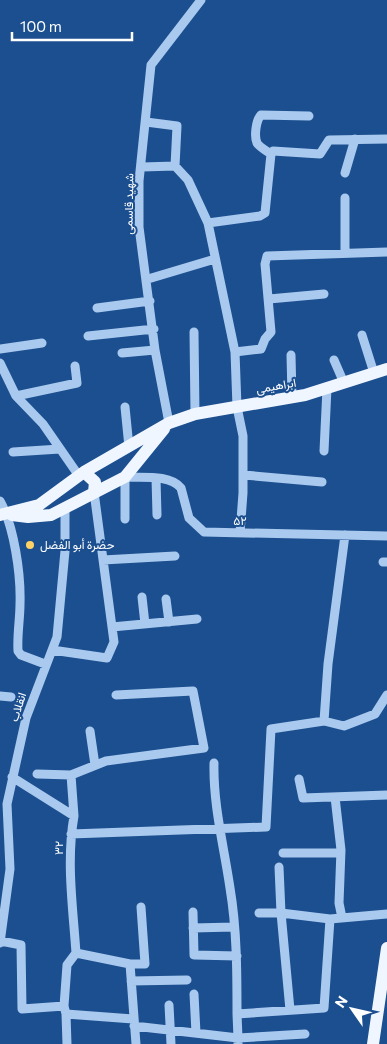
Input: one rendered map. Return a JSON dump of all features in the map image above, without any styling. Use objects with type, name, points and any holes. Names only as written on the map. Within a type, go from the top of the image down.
[{"type":"main road","name":"ابراهیمی","points":[[4,515],[39,505],[82,474],[169,423],[195,414],[292,397],[387,369]]},
{"type":"main road","points":[[4,515],[40,517],[65,509],[125,477],[169,423]]},
{"type":"main road","points":[[82,474],[95,482],[94,492]]},
{"type":"main road","points":[[374,1044],[387,948]]},
{"type":"street","name":"شهید قاسمی","points":[[169,423],[155,350],[148,279],[139,228],[139,181],[142,167],[151,65],[201,0]]},
{"type":"street","points":[[271,154],[258,145],[256,140],[257,119],[261,114],[309,116]]},
{"type":"street","points":[[146,122],[177,126],[175,166],[188,180],[208,223],[235,352],[237,407],[243,436],[244,475],[240,533]]},
{"type":"street","points":[[344,173],[355,139]]},
{"type":"street","points":[[271,154],[273,151],[320,154],[329,140],[387,139]]},
{"type":"street","points":[[208,223],[260,216],[265,213],[271,154]]},
{"type":"street","points":[[142,167],[175,166]]},
{"type":"street","points":[[345,198],[345,253]]},
{"type":"street","points":[[235,352],[261,349],[265,339],[271,332],[265,264],[267,256],[387,252]]},
{"type":"street","points":[[148,279],[215,259]]},
{"type":"street","points":[[269,299],[324,294]]},
{"type":"street","points":[[97,308],[150,301]]},
{"type":"street","points":[[88,336],[154,329]]},
{"type":"street","points":[[194,332],[195,414]]},
{"type":"street","points":[[362,335],[374,373]]},
{"type":"street","points":[[0,349],[42,343]]},
{"type":"street","points":[[122,353],[155,350]]},
{"type":"street","points":[[292,355],[292,397]]},
{"type":"street","points":[[334,360],[344,383]]},
{"type":"street","points":[[0,364],[3,377],[16,396],[43,424],[60,449],[82,474]]},
{"type":"street","points":[[16,396],[77,383],[75,366]]},
{"type":"street","points":[[324,451],[327,388]]},
{"type":"street","points":[[125,407],[129,446]]},
{"type":"street","points":[[13,452],[60,449]]},
{"type":"street","points":[[244,475],[322,482]]},
{"type":"street","points":[[125,477],[125,518]]},
{"type":"street","name":"۵۲","points":[[125,477],[156,478],[174,481],[181,488],[189,518],[204,532],[387,536]]},
{"type":"street","points":[[156,478],[157,515]]},
{"type":"street","points":[[52,650],[107,658],[114,642],[94,492]]},
{"type":"street","points":[[0,501],[18,579],[20,602],[18,651],[21,655],[45,664]]},
{"type":"street","name":"انقلاب","points":[[1,942],[10,869],[8,804],[12,777],[26,718],[45,664],[57,637],[63,580],[65,509]]},
{"type":"street","points":[[324,721],[328,664],[345,535]]},
{"type":"street","points":[[103,560],[175,556]]},
{"type":"street","points":[[142,598],[145,624]]},
{"type":"street","points":[[166,599],[168,622]]},
{"type":"street","points":[[112,627],[197,619]]},
{"type":"street","points":[[37,774],[70,775],[106,761],[204,748],[193,691],[116,695]]},
{"type":"street","points":[[71,834],[266,828],[271,729],[324,721],[344,726],[375,714],[387,695]]},
{"type":"street","points":[[0,696],[11,697]]},
{"type":"street","points":[[90,731],[95,765]]},
{"type":"street","points":[[214,763],[220,829],[234,927],[238,1041]]},
{"type":"street","name":"۳۲","points":[[70,775],[74,816],[71,834],[76,953]]},
{"type":"street","points":[[12,777],[74,816]]},
{"type":"street","points":[[299,779],[303,798],[387,795]]},
{"type":"street","points":[[335,797],[341,853],[339,903],[342,918]]},
{"type":"street","points":[[283,853],[341,853]]},
{"type":"street","points":[[280,867],[281,913],[290,1010]]},
{"type":"street","points":[[67,1044],[65,1010],[67,965],[76,953],[130,964],[145,964],[141,907]]},
{"type":"street","points":[[193,912],[194,956],[236,956]]},
{"type":"street","points":[[259,913],[281,913],[330,919],[387,914]]},
{"type":"street","points":[[237,1014],[324,1008],[330,919]]},
{"type":"street","points":[[193,928],[234,927]]},
{"type":"street","points":[[1,942],[21,945],[22,1009],[65,1010],[238,1041],[305,1034]]},
{"type":"street","points":[[130,964],[136,1044]]},
{"type":"street","points":[[131,981],[187,980]]},
{"type":"street","points":[[194,994],[196,1033]]},
{"type":"street","points":[[169,1005],[171,1044]]},
{"type":"place","name":"حضرة أبو الفضل","points":[[30,545]]}]
